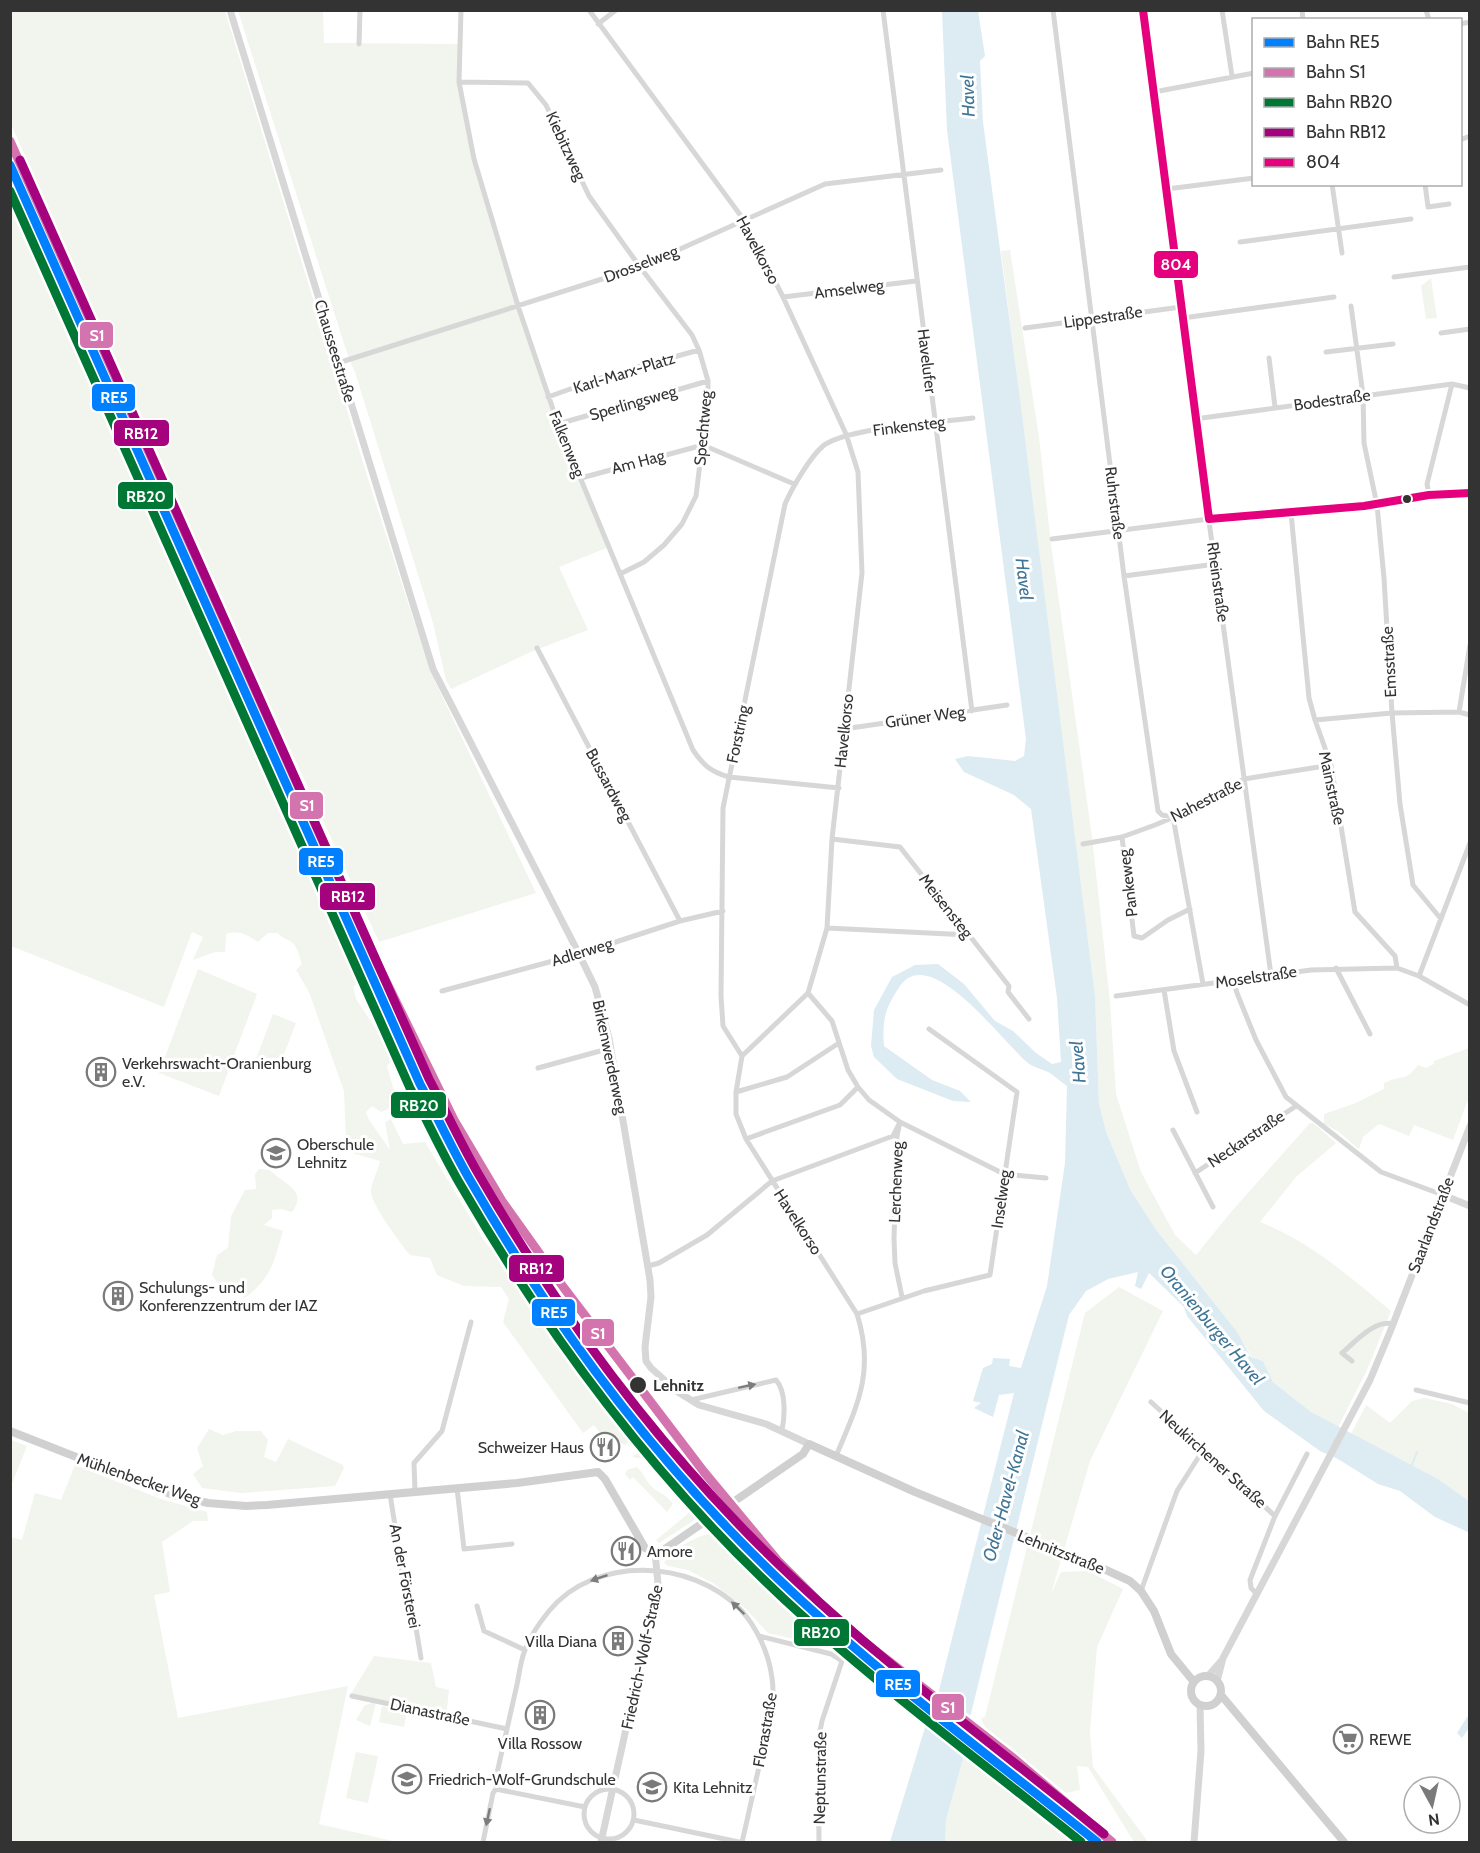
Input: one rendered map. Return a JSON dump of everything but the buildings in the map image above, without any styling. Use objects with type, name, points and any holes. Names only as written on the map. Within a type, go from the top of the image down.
[{"type":"main road","name":"Mühlenbecker Weg","points":[[10,1431],[173,1495],[208,1503],[246,1506],[517,1483],[598,1472],[605,1479],[645,1548],[655,1552]]},
{"type":"main road","name":"Lehnitzstraße","points":[[809,1444],[915,1492],[1122,1577],[1141,1591],[1154,1611],[1171,1654],[1194,1682]]},
{"type":"main road","points":[[655,1552],[662,1551],[803,1454],[809,1444]]},
{"type":"main road","points":[[1208,1676],[1217,1681],[1221,1690],[1219,1699],[1208,1707],[1200,1706],[1195,1703],[1191,1695],[1194,1682],[1200,1677],[1208,1676]]},
{"type":"main road","points":[[1219,1699],[1236,1712],[1344,1842]]},
{"type":"street","name":"Chausseestraße","points":[[230,10],[405,583],[433,669],[443,691]]},
{"type":"street","points":[[359,44],[360,10]]},
{"type":"street","name":"Falkenweg","points":[[461,10],[459,82],[474,159],[548,397],[693,750],[704,766],[716,774],[729,777]]},
{"type":"street","name":"Havelkorso","points":[[588,10],[744,220],[783,297],[846,434],[858,472],[862,573],[832,839],[827,928],[808,993]]},
{"type":"street","points":[[598,24],[616,10]]},
{"type":"street","name":"Havelufer","points":[[883,10],[972,711]]},
{"type":"street","name":"Ruhrstraße","points":[[1053,10],[1124,576],[1158,811],[1162,815],[1173,817]]},
{"type":"street","name":"Rheinstraße","points":[[1143,10],[1195,419],[1271,975]]},
{"type":"street","points":[[1222,10],[1232,76]]},
{"type":"street","points":[[1154,92],[1252,73]]},
{"type":"street","name":"Kiebitzweg","points":[[459,82],[528,83],[546,105],[589,196],[640,267]]},
{"type":"street","name":"Drosselweg","points":[[338,363],[640,267],[825,184],[941,170]]},
{"type":"street","points":[[1167,189],[1252,178]]},
{"type":"street","points":[[1332,186],[1342,253]]},
{"type":"street","points":[[1425,186],[1428,207],[1449,204]]},
{"type":"street","points":[[1240,242],[1411,219]]},
{"type":"street","name":"Spechtweg","points":[[620,573],[644,562],[664,545],[682,524],[696,496],[708,381],[692,335],[640,267]]},
{"type":"street","points":[[1394,277],[1470,267]]},
{"type":"street","name":"Amselweg","points":[[783,297],[916,281]]},
{"type":"street","points":[[1183,318],[1334,297]]},
{"type":"street","name":"Emsstraße","points":[[1351,306],[1363,395],[1364,443],[1377,505],[1400,804],[1413,885],[1442,919]]},
{"type":"street","name":"Lippestraße","points":[[1024,328],[1181,307]]},
{"type":"street","points":[[1441,333],[1470,329]]},
{"type":"street","points":[[1326,352],[1393,344]]},
{"type":"street","name":"Karl-Marx-Platz","points":[[548,397],[609,375],[699,350]]},
{"type":"street","points":[[1269,358],[1275,407]]},
{"type":"street","name":"Sperlingsweg","points":[[558,424],[708,381]]},
{"type":"street","points":[[1429,495],[1427,484],[1452,384]]},
{"type":"street","name":"Bodestraße","points":[[1195,419],[1452,384],[1470,388]]},
{"type":"street","name":"Finkensteg","points":[[846,434],[973,418]]},
{"type":"street","name":"Forstring","points":[[742,1056],[723,1026],[721,996],[723,808],[785,504],[794,484],[823,446],[846,434]]},
{"type":"street","points":[[703,445],[794,484]]},
{"type":"street","name":"Am Hag","points":[[581,478],[703,445]]},
{"type":"street","points":[[1052,539],[1209,519],[1377,505],[1429,495],[1470,493]]},
{"type":"street","name":"Mainstraße","points":[[1291,513],[1309,698],[1331,765],[1355,912],[1395,956],[1397,968]]},
{"type":"street","points":[[1124,576],[1216,564]]},
{"type":"street","points":[[1460,712],[1470,645]]},
{"type":"street","name":"Bussardweg","points":[[537,648],[680,921]]},
{"type":"street","name":"Birkenwerderweg","points":[[443,691],[595,987],[603,1010],[611,1048],[648,1266],[651,1297],[645,1347],[646,1361],[660,1376],[691,1400]]},
{"type":"street","name":"Grüner Weg","points":[[844,729],[1007,705]]},
{"type":"street","points":[[1315,720],[1392,713],[1460,712],[1470,716]]},
{"type":"street","name":"Nahestraße","points":[[1083,844],[1122,837],[1173,817],[1244,778],[1331,765]]},
{"type":"street","points":[[729,777],[839,788]]},
{"type":"street","points":[[1173,817],[1203,984]]},
{"type":"street","name":"Pankeweg","points":[[1122,837],[1134,936],[1142,938],[1168,920],[1190,909]]},
{"type":"street","name":"Meisensteg","points":[[832,839],[900,847],[1009,986],[1008,992],[1029,1019]]},
{"type":"street","points":[[1419,976],[1470,843]]},
{"type":"street","name":"Adlerweg","points":[[442,991],[579,954],[680,921],[723,911]]},
{"type":"street","points":[[827,928],[969,935]]},
{"type":"street","points":[[1336,968],[1370,1034]]},
{"type":"street","name":"Moselstraße","points":[[1116,996],[1336,968],[1397,968]]},
{"type":"street","points":[[1397,968],[1419,976],[1470,1005]]},
{"type":"street","points":[[1233,980],[1236,993],[1256,1040],[1286,1097],[1381,1173],[1470,1206]]},
{"type":"street","points":[[1164,990],[1174,1051],[1197,1112]]},
{"type":"street","points":[[742,1056],[808,993]]},
{"type":"street","name":"Lerchenweg","points":[[808,993],[832,1021],[848,1070],[858,1088],[869,1100],[900,1122],[897,1136],[894,1239],[895,1263],[902,1297]]},
{"type":"street","name":"Inselweg","points":[[857,1314],[902,1297],[990,1275],[1017,1092],[929,1029]]},
{"type":"street","points":[[736,1092],[787,1077],[839,1043]]},
{"type":"street","points":[[538,1068],[611,1048]]},
{"type":"street","name":"Havelkorso","points":[[742,1056],[736,1092],[736,1114],[746,1139],[857,1314],[865,1353],[864,1377],[860,1397],[836,1456]]},
{"type":"street","points":[[746,1139],[840,1106],[858,1088]]},
{"type":"street","name":"Neckarstraße","points":[[1195,1173],[1296,1106]]},
{"type":"street","points":[[648,1266],[658,1263],[707,1235],[772,1181],[893,1136],[900,1122],[1004,1174],[1046,1178]]},
{"type":"street","name":"Saarlandstraße","points":[[1256,1593],[1370,1380],[1394,1324],[1470,1126]]},
{"type":"street","name":"Neckarstraße","points":[[1173,1130],[1214,1207]]},
{"type":"street","points":[[415,1491],[414,1463],[442,1431],[471,1322]]},
{"type":"street","points":[[1352,1361],[1342,1353],[1374,1327],[1382,1323],[1394,1324]]},
{"type":"street","points":[[691,1400],[776,1380],[782,1386],[784,1422],[782,1430]]},
{"type":"street","points":[[1416,1390],[1470,1403]]},
{"type":"street","name":"Lehnitzstraße","points":[[691,1400],[707,1408],[766,1424],[809,1444]]},
{"type":"street","name":"Neukirchener Straße","points":[[1151,1402],[1275,1516]]},
{"type":"street","points":[[1141,1591],[1177,1491],[1203,1450]]},
{"type":"street","points":[[1217,1681],[1223,1658],[1256,1593],[1251,1588],[1250,1580],[1275,1516],[1307,1454]]},
{"type":"street","points":[[457,1488],[464,1549],[512,1544]]},
{"type":"street","name":"An der Försterei","points":[[390,1494],[405,1589],[412,1610],[421,1658]]},
{"type":"street","name":"Friedrich-Wolf-Straße","points":[[602,1840],[658,1584],[655,1552]]},
{"type":"street","points":[[483,1842],[525,1650],[546,1614],[557,1601],[573,1589],[595,1578],[616,1573],[657,1571]]},
{"type":"street","name":"Florastraße","points":[[657,1571],[693,1579],[720,1593],[740,1609],[759,1636],[772,1677],[772,1705],[741,1842]]},
{"type":"street","points":[[477,1606],[484,1631],[525,1650]]},
{"type":"street","name":"Neptunstraße","points":[[759,1636],[831,1653],[842,1661],[822,1721],[818,1741],[819,1842]]},
{"type":"street","points":[[1208,1676],[1223,1658]]},
{"type":"street","name":"Dianastraße","points":[[352,1696],[507,1729]]},
{"type":"street","points":[[1194,1842],[1201,1751],[1200,1706]]},
{"type":"street","points":[[496,1789],[585,1807]]},
{"type":"street","points":[[607,1789],[613,1790],[620,1791],[630,1800],[634,1820],[627,1832],[619,1837],[602,1840],[588,1827],[585,1820],[585,1807],[596,1793],[607,1789]]},
{"type":"street","points":[[634,1820],[741,1842]]},
{"type":"shaded area","points":[[10,11],[225,11],[368,479],[430,671],[536,893],[379,942],[234,627],[11,124]]},
{"type":"shaded area","points":[[238,11],[323,11],[324,43],[459,44],[459,82],[474,159],[548,397],[609,547],[559,567],[588,630],[533,651],[451,689],[446,680],[433,623],[355,372]]},
{"type":"shaded area","points":[[10,193],[292,827],[297,849],[361,983],[353,986],[356,999],[382,1038],[392,1060],[387,1066],[398,1105],[381,1112],[372,1106],[366,1112],[369,1120],[390,1150],[385,1122],[391,1119],[403,1144],[425,1142],[485,1242],[511,1272],[636,1436],[625,1445],[601,1434],[594,1425],[583,1433],[503,1322],[509,1299],[501,1287],[464,1286],[437,1275],[430,1258],[410,1255],[387,1224],[371,1192],[380,1161],[352,1153],[346,1140],[344,1091],[309,992],[296,970],[302,964],[293,943],[278,933],[268,933],[258,942],[243,934],[231,933],[226,934],[225,952],[215,952],[193,960],[203,937],[192,932],[164,1007],[11,946]]},
{"type":"shaded area","points":[[1010,250],[1039,437],[1051,544],[1092,837],[1110,1002],[1116,1094],[1141,1172],[1175,1235],[1196,1255],[1310,1123],[1313,1123],[1336,1143],[1296,1177],[1260,1222],[1279,1230],[1313,1250],[1391,1311],[1367,1370],[1338,1427],[1311,1412],[1273,1382],[1263,1361],[1252,1357],[1238,1333],[1157,1231],[1131,1191],[1106,1132],[1099,1103],[1095,996],[1001,251]]},
{"type":"shaded area","points":[[1431,278],[1437,318],[1426,319],[1421,286]]},
{"type":"shaded area","points":[[198,969],[257,994],[219,1096],[159,1073]]},
{"type":"shaded area","points":[[273,1014],[296,1023],[279,1067],[256,1059]]},
{"type":"shaded area","points":[[1469,1048],[1469,1097],[1453,1140],[1414,1125],[1409,1136],[1379,1124],[1363,1137],[1359,1149],[1338,1131],[1324,1124],[1324,1114],[1356,1103],[1384,1089],[1384,1083],[1410,1074],[1418,1065],[1426,1068],[1434,1064],[1434,1061]]},
{"type":"shaded area","points":[[259,1169],[270,1170],[296,1192],[297,1198],[292,1212],[281,1209],[272,1210],[272,1218],[264,1225],[283,1231],[267,1276],[245,1298],[231,1283],[222,1289],[212,1275],[217,1255],[228,1248],[231,1216],[245,1190],[256,1189],[255,1174]]},
{"type":"shaded area","points":[[1119,1287],[1163,1311],[1090,1461],[1051,1594],[1061,1572],[1088,1571],[1123,1589],[1097,1647],[1090,1731],[1093,1767],[1148,1842],[1134,1842],[1088,1767],[1077,1766],[1080,1790],[1066,1793],[985,1727],[981,1718],[985,1717],[1085,1313]]},
{"type":"shaded area","points":[[1424,1398],[1452,1404],[1469,1413],[1469,1501],[1438,1479],[1351,1434],[1366,1405],[1390,1423],[1412,1401]]},
{"type":"shaded area","points":[[209,1429],[223,1435],[236,1431],[261,1431],[268,1440],[264,1457],[276,1462],[288,1439],[343,1465],[344,1468],[335,1486],[241,1493],[202,1488],[193,1474],[203,1466],[197,1448]]},
{"type":"shaded area","points":[[11,1440],[27,1446],[11,1486]]},
{"type":"shaded area","points":[[644,1448],[704,1514],[659,1543],[656,1540],[690,1512],[644,1459],[632,1457]]},
{"type":"shaded area","points":[[75,1465],[161,1499],[207,1512],[208,1521],[193,1521],[162,1542],[170,1592],[154,1595],[178,1718],[348,1686],[319,1824],[397,1842],[11,1842],[11,1537],[22,1540],[35,1493],[61,1500]]},
{"type":"shaded area","points":[[637,1467],[651,1486],[673,1504],[667,1512],[633,1477],[630,1480],[625,1474],[627,1470]]},
{"type":"shaded area","points":[[709,1534],[739,1556],[782,1600],[832,1643],[833,1648],[768,1633],[745,1608],[713,1583],[688,1570],[664,1563],[672,1553],[684,1545]]},
{"type":"shaded area","points":[[374,1656],[431,1663],[436,1687],[449,1690],[446,1718],[376,1703],[370,1726],[356,1720],[365,1705],[371,1702],[349,1697]]},
{"type":"shaded area","points":[[382,1706],[407,1711],[404,1727],[379,1722]]},
{"type":"shaded area","points":[[963,1749],[1001,1777],[1072,1836],[1076,1835],[1085,1842],[945,1842],[946,1820],[963,1759],[961,1755]]},
{"type":"shaded area","points":[[356,1752],[378,1756],[368,1803],[346,1798]]},
{"type":"water","points":[[942,11],[978,11],[985,56],[980,61],[983,122],[1095,996],[1099,1103],[1106,1132],[1131,1191],[1157,1231],[1238,1333],[1251,1357],[1263,1361],[1273,1382],[1311,1412],[1438,1479],[1469,1501],[1470,1533],[1435,1517],[1400,1491],[1378,1484],[1338,1459],[1320,1451],[1264,1411],[1187,1316],[1184,1307],[1149,1273],[1141,1289],[1135,1286],[1138,1272],[1108,1279],[1086,1291],[1069,1315],[961,1754],[963,1759],[946,1820],[945,1842],[890,1842],[927,1721],[935,1706],[1014,1393],[999,1395],[993,1417],[974,1408],[981,1403],[973,1401],[983,1368],[992,1364],[993,1358],[1010,1359],[1009,1366],[1021,1368],[1047,1286],[1065,1163],[1067,1086],[1048,1072],[1028,1063],[967,1001],[948,986],[930,977],[913,976],[900,986],[886,1014],[884,1046],[932,1080],[960,1091],[971,1102],[953,1101],[897,1079],[874,1057],[871,1046],[874,1010],[892,977],[915,965],[938,964],[964,984],[995,1021],[1013,1031],[1036,1053],[1052,1064],[1061,1062],[1057,998],[1031,809],[1014,795],[964,772],[955,759],[968,756],[1015,761],[1024,756],[1026,739],[947,130]]},
{"type":"water","points":[[1469,1714],[1469,1728],[1462,1738],[1457,1733]]},
{"type":"pier","points":[[935,1693],[973,1722],[970,1732],[932,1703]]},
{"type":"pier","points":[[931,1706],[969,1736],[966,1748],[926,1717]]},
{"type":"waterway","points":[[1411,1467],[1417,1452]]},
{"type":"rail line","name":"S1","points":[[10,141],[377,963],[454,1120],[502,1201],[564,1288],[704,1472],[778,1561],[863,1641],[1012,1757],[1112,1842]]},
{"type":"rail line","name":"RB12","points":[[20,160],[429,1079],[479,1175],[538,1271],[603,1364],[638,1409],[711,1495],[750,1536],[791,1576],[878,1653],[1104,1834]]},
{"type":"rail line","name":"RE5","points":[[10,165],[420,1084],[470,1180],[503,1236],[539,1291],[615,1397],[698,1497],[743,1544],[790,1590],[864,1656],[1097,1842]]},
{"type":"rail line","name":"RB20","points":[[10,191],[410,1088],[460,1184],[494,1241],[567,1350],[607,1404],[691,1505],[737,1553],[784,1599],[856,1662],[1081,1842]]},
{"type":"transit line","name":"804","points":[[1143,10],[1209,519]]},
{"type":"transit line","name":"804","points":[[1209,519],[1364,506],[1429,495],[1470,493]]},
{"type":"place","name":"Verkehrswacht-Oranienburg e.V.","points":[[101,1072]]},
{"type":"place","name":"Oberschule Lehnitz","points":[[276,1153]]},
{"type":"place","name":"Schulungs- und Konferenzzentrum der IAZ","points":[[118,1296]]},
{"type":"place","name":"Lehnitz","points":[[638,1385]]},
{"type":"place","name":"Schweizer Haus","points":[[605,1447]]},
{"type":"place","name":"Amore","points":[[626,1551]]},
{"type":"place","name":"Villa Diana","points":[[618,1641]]},
{"type":"place","name":"Villa Rossow","points":[[540,1715]]},
{"type":"place","name":"REWE","points":[[1348,1739]]},
{"type":"place","name":"Friedrich-Wolf-Grundschule","points":[[407,1779]]},
{"type":"place","name":"Kita Lehnitz","points":[[652,1787]]},
{"type":"water label","name":"Havel","points":[[968,96]]},
{"type":"water label","name":"Havel","points":[[1024,579]]},
{"type":"water label","name":"Havel","points":[[1078,1062]]},
{"type":"water label","name":"Oranienburger Havel","points":[[1212,1325]]},
{"type":"water label","name":"Oder-Havel-Kanal","points":[[1006,1496]]}]
